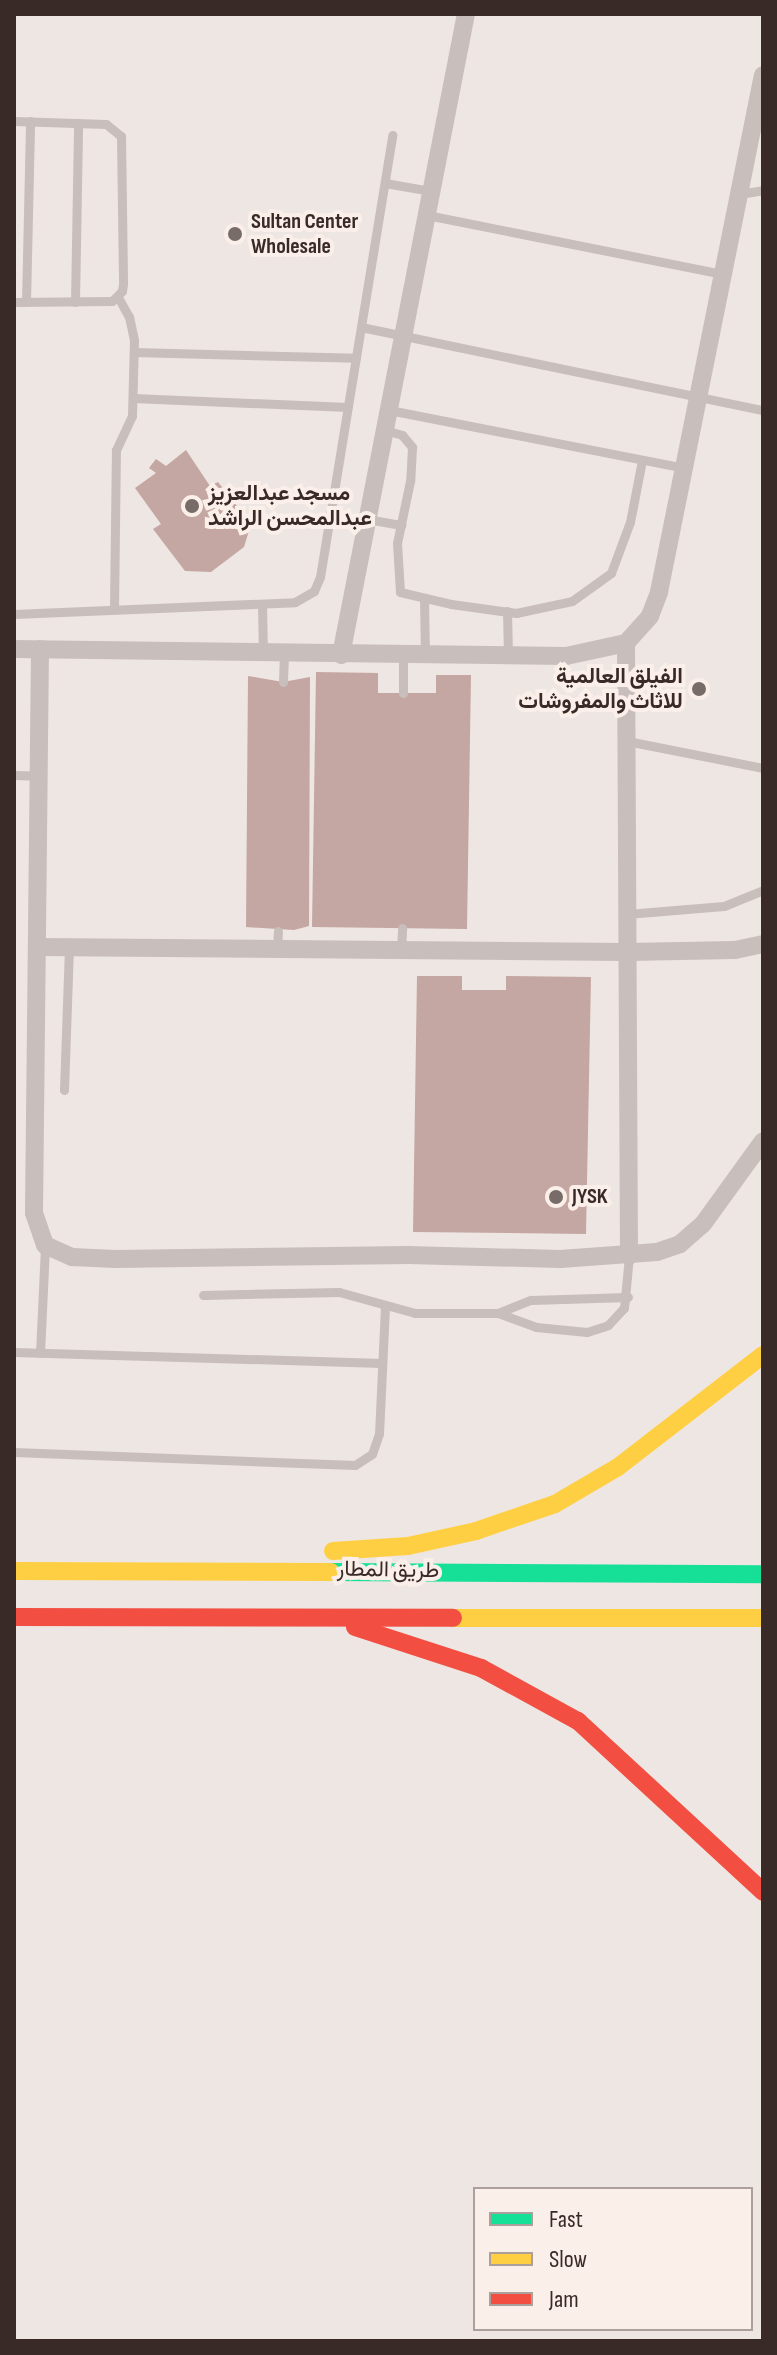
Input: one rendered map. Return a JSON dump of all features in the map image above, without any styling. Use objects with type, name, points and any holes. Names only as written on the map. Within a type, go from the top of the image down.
[{"type":"highway","points":[[157,1568],[214,1559],[408,1546],[476,1531],[555,1504],[618,1467],[763,1355]]},
{"type":"highway","name":"طريق المطار","points":[[14,1571],[157,1568],[763,1574]]},
{"type":"highway","points":[[14,1617],[763,1618]]},
{"type":"highway","points":[[326,1618],[481,1668],[578,1721],[763,1892]]},
{"type":"street","points":[[341,655],[466,14]]},
{"type":"street","points":[[14,649],[566,656],[626,643],[650,616],[659,592],[762,84]]},
{"type":"street","points":[[626,643],[629,1256]]},
{"type":"street","points":[[40,649],[34,1213],[45,1245],[72,1257],[115,1259],[408,1255],[560,1259],[657,1252],[680,1244],[703,1224],[763,1141]]},
{"type":"street","points":[[37,947],[277,940],[401,950],[627,952],[735,950],[763,944]]},
{"type":"street","points":[[735,950],[763,959]]},
{"type":"lane","points":[[14,121],[106,124],[117,131],[123,142],[123,284],[118,297],[112,301],[14,302]]},
{"type":"lane","points":[[26,302],[30,121]]},
{"type":"lane","points":[[75,302],[78,123]]},
{"type":"lane","points":[[14,614],[303,601],[318,585],[392,135]]},
{"type":"lane","points":[[385,183],[431,191]]},
{"type":"lane","points":[[739,194],[763,190]]},
{"type":"lane","points":[[427,215],[723,274]]},
{"type":"lane","points":[[114,609],[116,447],[130,422],[134,352],[129,317],[118,297]]},
{"type":"lane","points":[[361,327],[403,333],[763,410]]},
{"type":"lane","points":[[134,352],[356,358]]},
{"type":"lane","points":[[133,398],[348,407]]},
{"type":"lane","points":[[388,410],[684,468]]},
{"type":"lane","points":[[385,430],[402,435],[412,447],[410,481],[397,543],[400,592],[507,611],[572,601],[611,573],[630,522],[642,460]]},
{"type":"lane","points":[[367,519],[401,525]]},
{"type":"lane","points":[[424,598],[425,655]]},
{"type":"lane","points":[[262,604],[263,654]]},
{"type":"lane","points":[[507,611],[508,656]]},
{"type":"lane","points":[[283,682],[284,654]]},
{"type":"lane","points":[[403,655],[403,693]]},
{"type":"lane","points":[[627,741],[763,768]]},
{"type":"lane","points":[[14,775],[38,776]]},
{"type":"lane","points":[[627,914],[724,906],[763,890]]},
{"type":"lane","points":[[401,950],[402,928]]},
{"type":"lane","points":[[64,1090],[69,948]]},
{"type":"lane","points":[[40,1353],[45,1245]]},
{"type":"lane","points":[[498,1313],[536,1327],[587,1332],[608,1325],[617,1318],[628,1297],[629,1256]]},
{"type":"lane","points":[[203,1295],[326,1291],[351,1294],[431,1315],[498,1313],[531,1300],[628,1297]]},
{"type":"lane","points":[[14,1452],[355,1465],[372,1454],[377,1444],[385,1305]]},
{"type":"lane","points":[[14,1352],[382,1363]]},
{"type":"building","name":"مسجد عبدالعزيز عبدالمحسن الراشد","points":[[186,450],[210,486],[218,482],[251,524],[244,547],[211,572],[185,571],[153,529],[161,524],[135,488],[156,473],[149,468],[156,459],[166,466]]},
{"type":"building","points":[[316,672],[378,673],[378,693],[436,693],[436,675],[471,675],[467,929],[312,927]]},
{"type":"building","points":[[248,676],[283,682],[310,677],[309,926],[294,930],[246,927]]},
{"type":"building","points":[[417,976],[462,976],[462,990],[506,990],[506,976],[591,977],[586,1234],[413,1232]]},
{"type":"traffic: fast","points":[[331,1572],[763,1574]]},
{"type":"traffic: slow","points":[[333,1551],[408,1546],[476,1531],[555,1504],[618,1467],[763,1355]]},
{"type":"traffic: slow","points":[[14,1571],[331,1572]]},
{"type":"traffic: slow","points":[[453,1618],[763,1618]]},
{"type":"traffic: jam","points":[[14,1617],[453,1618]]},
{"type":"traffic: jam","points":[[355,1627],[481,1668],[578,1721],[763,1892]]},
{"type":"place","name":"Sultan Center Wholesale","points":[[235,234]]},
{"type":"place","name":"مسجد عبدالعزيز عبدالمحسن الراشد","points":[[192,506]]},
{"type":"place","name":"الفيلق العالمية للاثاث والمفروشات","points":[[699,689]]},
{"type":"place","name":"JYSK","points":[[556,1197]]}]
